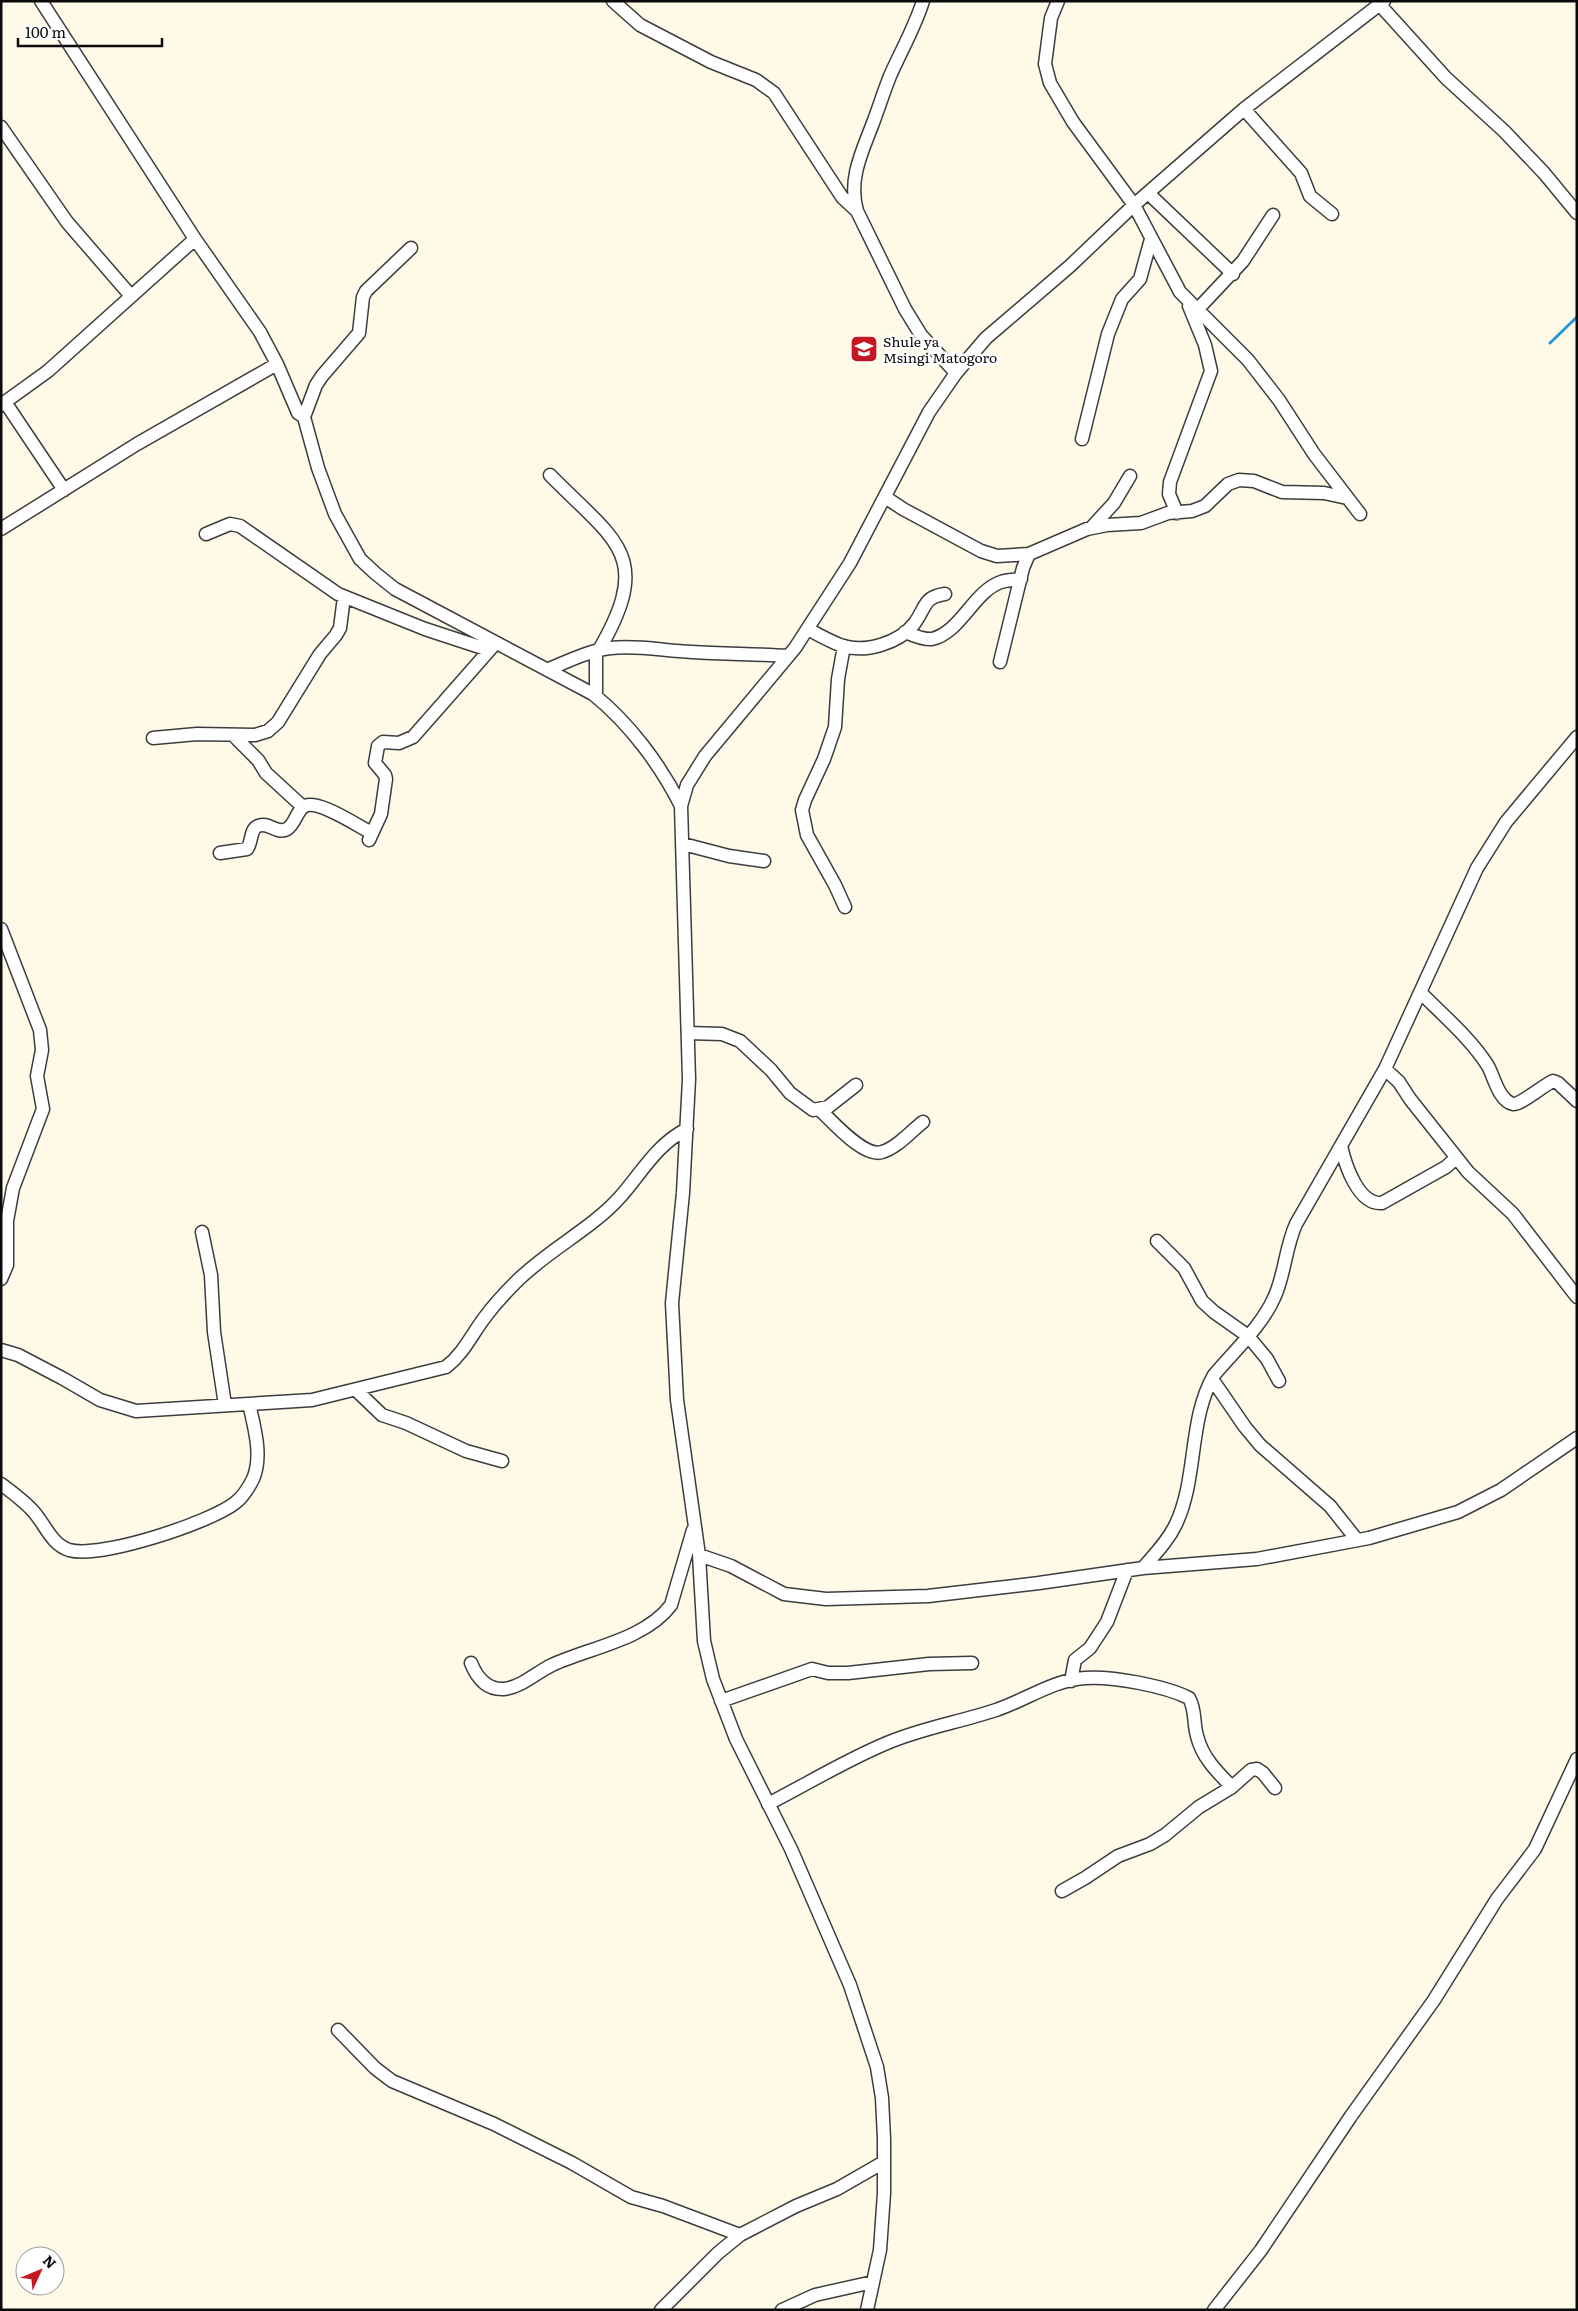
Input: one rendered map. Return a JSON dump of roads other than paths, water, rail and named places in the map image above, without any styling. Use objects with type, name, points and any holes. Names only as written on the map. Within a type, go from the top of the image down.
[{"type":"street","points":[[41,1],[195,238],[260,332],[277,364],[298,413],[304,417]]},
{"type":"street","points":[[613,1],[640,25],[711,62],[756,80],[774,93],[838,190],[857,212]]},
{"type":"street","points":[[922,1],[919,13],[890,77],[860,156],[854,179],[853,197],[857,212],[918,328],[956,373]]},
{"type":"street","points":[[1058,1],[1051,18],[1046,44],[1045,64],[1050,83],[1073,122],[1134,205],[1175,284],[1187,302],[1205,345],[1211,371],[1170,482],[1169,494],[1176,513]]},
{"type":"street","points":[[867,2310],[880,2250],[884,2162],[882,2098],[874,2058],[850,1985],[791,1849],[736,1739],[713,1679],[704,1641],[699,1555],[677,1400],[672,1303],[683,1193],[687,1129],[688,1033],[681,806],[687,785],[705,756],[808,629],[850,563],[929,412],[956,373],[986,338],[1070,266],[1134,205],[1244,110],[1382,3],[1446,78],[1504,131],[1544,173],[1577,213]]},
{"type":"street","points":[[1244,110],[1301,173],[1310,196],[1332,214]]},
{"type":"street","points":[[1,128],[67,222],[132,296]]},
{"type":"street","points":[[1148,193],[1233,274]]},
{"type":"street","points":[[1197,310],[1233,274],[1273,215]]},
{"type":"street","points":[[64,490],[3,404],[48,371],[195,238]]},
{"type":"street","points":[[1082,439],[1108,334],[1122,300],[1140,279],[1151,239]]},
{"type":"street","points":[[411,248],[366,291],[363,297],[360,333],[322,376],[304,417],[318,468],[335,514],[360,558],[394,589],[492,647]]},
{"type":"street","points":[[1187,302],[1248,360],[1280,400],[1314,454],[1360,514]]},
{"type":"street","points":[[1,529],[137,444],[277,364]]},
{"type":"street","points":[[550,476],[596,520],[614,540],[622,554],[626,583],[624,596],[597,651],[596,696]]},
{"type":"street","points":[[1091,528],[1114,503],[1130,476]]},
{"type":"street","points":[[886,497],[902,509],[980,551],[997,556],[1029,554],[1091,528],[1141,523],[1164,514],[1192,511],[1205,506],[1228,484],[1239,480],[1254,482],[1282,492],[1324,493],[1347,498]]},
{"type":"street","points":[[206,534],[230,524],[240,526],[344,597],[425,629],[492,647],[549,669],[596,696],[612,710],[668,779],[681,806]]},
{"type":"street","points":[[1000,662],[1023,568],[1029,554]]},
{"type":"street","points":[[905,632],[922,638],[932,639],[955,623],[974,602],[992,587],[1001,582],[1021,579]]},
{"type":"street","points":[[808,629],[844,646],[856,648],[876,646],[890,642],[912,626],[928,599],[933,596],[946,594]]},
{"type":"street","points":[[153,738],[196,734],[255,735],[268,731],[278,722],[320,654],[336,636],[340,628],[344,597]]},
{"type":"street","points":[[844,646],[838,679],[835,727],[824,759],[802,810],[807,835],[845,907]]},
{"type":"street","points":[[220,854],[248,849],[257,826],[263,825],[280,831],[287,829],[303,807],[316,805],[331,810],[371,837],[381,814],[386,780],[385,775],[375,763],[378,746],[383,742],[399,743],[413,737],[492,647]]},
{"type":"street","points":[[549,669],[597,651],[637,647],[692,652],[788,656]]},
{"type":"street","points":[[234,736],[258,760],[266,773],[303,807]]},
{"type":"street","points":[[1143,1568],[1162,1546],[1176,1525],[1184,1501],[1201,1406],[1212,1379],[1268,1311],[1280,1285],[1289,1238],[1385,1069],[1477,868],[1506,822],[1577,737]]},
{"type":"street","points":[[683,844],[722,854],[764,861]]},
{"type":"street","points":[[1,929],[40,1030],[42,1050],[37,1076],[42,1110],[13,1188],[7,1221],[7,1265],[1,1279]]},
{"type":"street","points":[[1420,992],[1465,1038],[1488,1066],[1504,1097],[1511,1103],[1519,1104],[1553,1081],[1558,1083],[1577,1100]]},
{"type":"street","points":[[688,1033],[722,1034],[740,1042],[764,1063],[790,1093],[813,1110],[820,1110],[840,1099],[856,1085]]},
{"type":"street","points":[[1385,1069],[1399,1082],[1410,1100],[1456,1158],[1513,1214],[1577,1297]]},
{"type":"street","points":[[820,1110],[858,1145],[876,1153],[883,1152],[892,1147],[923,1122]]},
{"type":"street","points":[[1,1350],[18,1355],[100,1400],[126,1409],[150,1411],[249,1404],[284,1404],[312,1400],[446,1367],[456,1359],[485,1317],[514,1284],[533,1266],[583,1229],[621,1196],[642,1167],[664,1145],[687,1129]]},
{"type":"street","points":[[1341,1146],[1348,1170],[1364,1195],[1371,1202],[1377,1204],[1428,1177],[1456,1158]]},
{"type":"street","points":[[202,1232],[211,1276],[215,1339],[225,1406]]},
{"type":"street","points":[[1157,1241],[1184,1268],[1202,1301],[1248,1336],[1267,1359],[1279,1381]]},
{"type":"street","points":[[1212,1379],[1245,1427],[1260,1445],[1330,1506],[1357,1540]]},
{"type":"street","points":[[356,1390],[382,1415],[406,1423],[466,1451],[502,1461]]},
{"type":"street","points":[[1,1484],[33,1512],[58,1544],[70,1550],[100,1550],[160,1535],[213,1516],[235,1503],[246,1491],[254,1476],[257,1456],[255,1430],[249,1404]]},
{"type":"street","points":[[699,1555],[731,1566],[784,1594],[826,1599],[928,1596],[1143,1568],[1257,1558],[1369,1538],[1458,1512],[1501,1490],[1577,1438]]},
{"type":"street","points":[[471,1663],[474,1671],[484,1684],[503,1689],[515,1686],[552,1664],[614,1643],[642,1628],[665,1613],[670,1605],[695,1525]]},
{"type":"street","points":[[1072,1681],[1075,1660],[1090,1648],[1108,1622],[1127,1570]]},
{"type":"street","points":[[721,1700],[812,1669],[828,1673],[848,1673],[929,1664],[972,1663]]},
{"type":"street","points":[[768,1804],[886,1743],[998,1709],[1060,1682],[1084,1678],[1110,1678],[1165,1689],[1190,1698],[1195,1713],[1197,1737],[1203,1750],[1209,1762],[1232,1787]]},
{"type":"street","points":[[1214,2310],[1261,2250],[1351,2116],[1434,2000],[1497,1899],[1535,1849],[1577,1759]]},
{"type":"street","points":[[1062,1891],[1118,1856],[1150,1844],[1165,1835],[1199,1807],[1232,1787],[1254,1768],[1263,1773],[1275,1788]]},
{"type":"street","points":[[338,2030],[375,2068],[392,2081],[494,2124],[572,2163],[632,2197],[663,2206],[740,2234]]},
{"type":"street","points":[[661,2310],[718,2253],[740,2234],[796,2206],[836,2189],[884,2162]]},
{"type":"street","points":[[782,2310],[816,2295],[873,2282]]},
{"type":"waterway","points":[[1550,343],[1577,317]]},
{"type":"place","name":"Shule ya Msingi Matogoro","points":[[864,349]]}]
